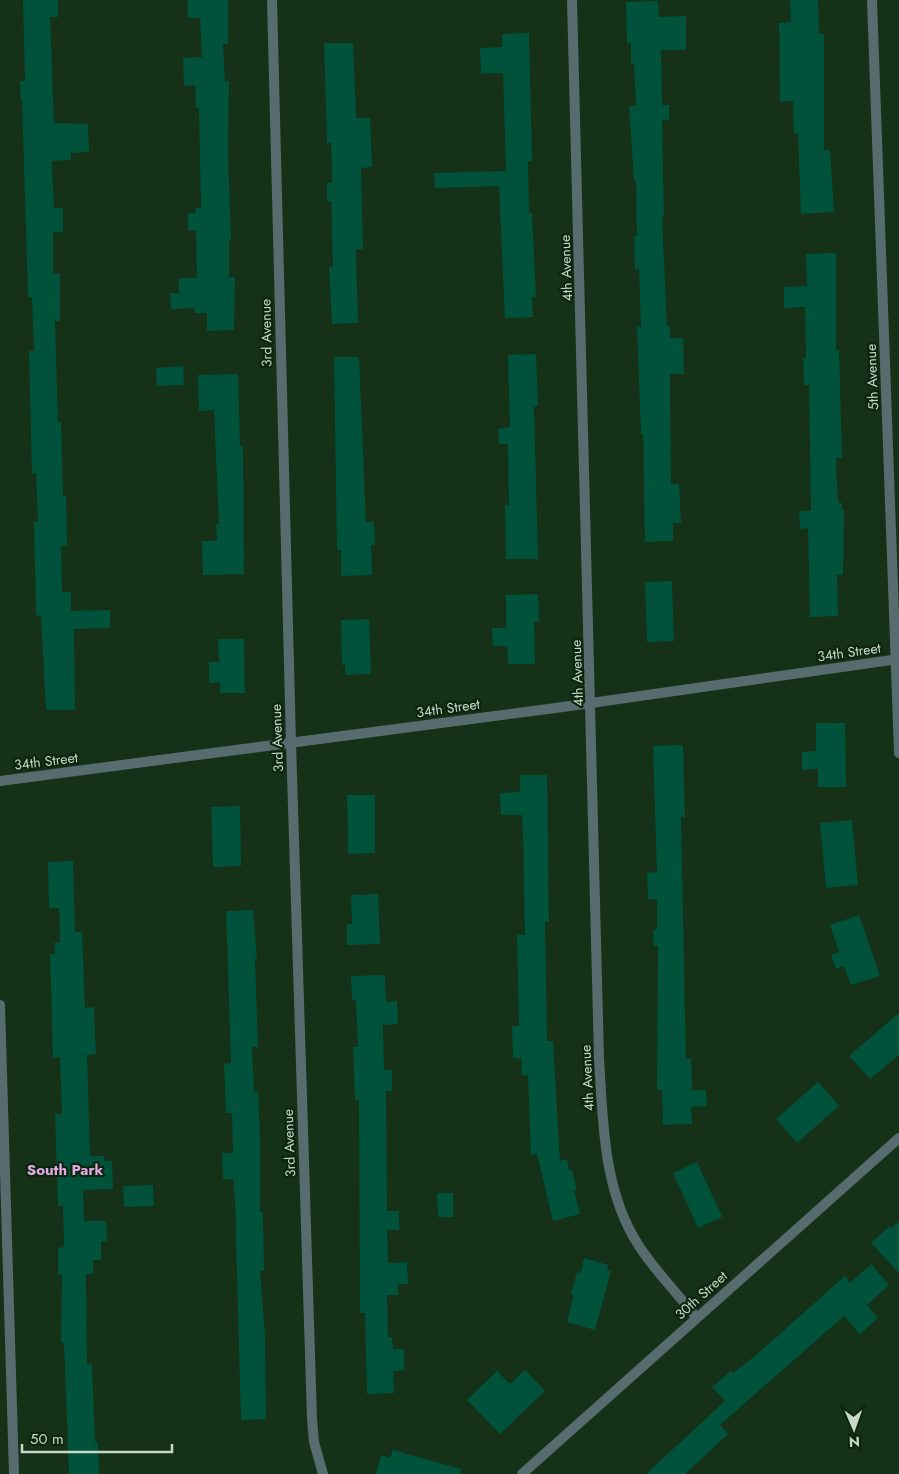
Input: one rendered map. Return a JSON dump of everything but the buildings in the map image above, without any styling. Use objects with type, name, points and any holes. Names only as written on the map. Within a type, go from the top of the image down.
[{"type":"street","name":"3rd Avenue","points":[[272,0],[290,743],[312,1419],[314,1442],[323,1474]]},
{"type":"street","name":"4th Avenue","points":[[572,0],[592,702],[599,1058],[603,1130],[611,1179],[621,1210],[640,1247],[697,1318]]},
{"type":"street","name":"5th Avenue","points":[[872,0],[899,753]]},
{"type":"street","name":"34th Street","points":[[0,781],[592,702],[897,659]]},
{"type":"street","points":[[0,1005],[14,1474]]},
{"type":"street","name":"30th Street","points":[[522,1474],[899,1138]]},
{"type":"district","name":"South Park","points":[[65,1170]]}]
